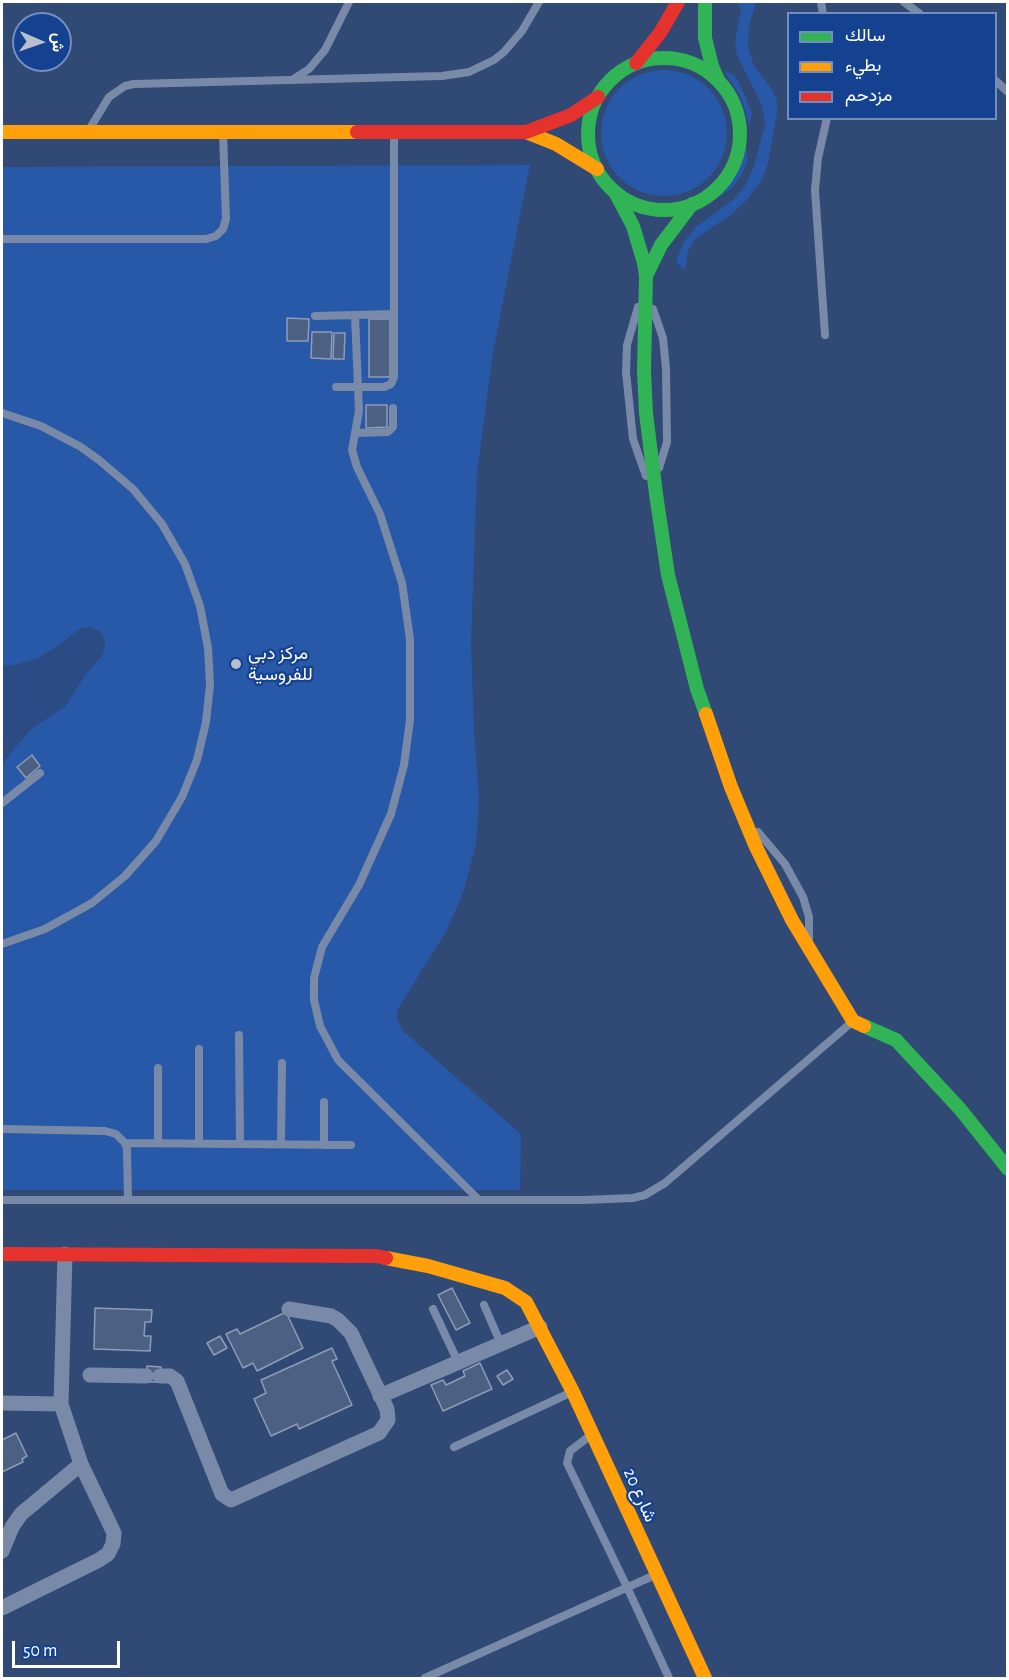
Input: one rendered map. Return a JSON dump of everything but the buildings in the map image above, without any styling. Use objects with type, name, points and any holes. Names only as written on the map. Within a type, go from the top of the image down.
[{"type":"street","points":[[678,2],[660,33],[636,63],[614,77],[598,97],[592,109],[589,133],[592,158],[597,170],[615,192],[638,238],[646,276],[645,382],[653,477],[668,575],[697,689],[745,822],[773,884],[853,1021],[896,1040],[960,1109],[1008,1169]]},
{"type":"street","points":[[705,2],[705,38],[718,80]]},
{"type":"street","points":[[615,192],[633,203],[657,209],[681,208],[692,204],[709,195],[722,183],[735,161],[740,137],[737,112],[726,89],[718,80],[697,65],[661,57],[636,63]]},
{"type":"street","points":[[2,132],[526,132],[556,122],[598,97]]},
{"type":"street","points":[[526,132],[556,144],[597,170]]},
{"type":"street","points":[[646,276],[670,231],[692,204]]},
{"type":"street","name":"شارع 20","points":[[2,1254],[395,1258],[505,1288],[526,1302],[573,1392],[705,1678]]},
{"type":"street","points":[[2,1608],[108,1554],[113,1544],[114,1533],[81,1464],[61,1404],[64,1254]]},
{"type":"street","points":[[90,1375],[170,1376],[177,1381],[222,1494],[231,1500],[379,1433],[386,1426],[388,1414],[351,1333],[331,1316],[289,1309]]},
{"type":"street","points":[[380,1396],[540,1328]]},
{"type":"street","points":[[2,1403],[61,1404]]},
{"type":"street","points":[[2,1551],[12,1527],[21,1515],[81,1464]]},
{"type":"lane","points":[[291,81],[309,69],[326,50],[349,2]]},
{"type":"lane","points":[[88,132],[109,97],[124,86],[143,83],[442,76],[469,72],[494,60],[504,52],[522,31],[539,2]]},
{"type":"lane","points":[[904,2],[917,12]]},
{"type":"lane","points":[[825,335],[815,190],[818,158],[827,120]]},
{"type":"lane","points":[[2,239],[206,239],[216,236],[223,229],[226,219],[223,131]]},
{"type":"lane","points":[[336,387],[384,387],[393,381],[395,374],[394,131]]},
{"type":"lane","points":[[645,295],[658,323],[665,354],[667,442],[662,461],[653,477]]},
{"type":"lane","points":[[645,295],[630,332],[626,372],[636,453],[656,494]]},
{"type":"lane","points":[[315,316],[394,314]]},
{"type":"lane","points":[[355,315],[359,411],[352,450],[386,531],[405,601],[411,668],[410,720],[404,765],[391,814],[359,885],[322,947],[314,978],[314,1000],[320,1026],[338,1060],[479,1200]]},
{"type":"lane","points":[[356,433],[388,432],[393,427],[393,408]]},
{"type":"lane","points":[[2,413],[41,426],[81,447],[117,474],[147,505],[174,544],[193,586],[205,627],[210,685],[204,732],[190,779],[170,819],[145,854],[109,890],[77,913],[45,929],[2,944]]},
{"type":"lane","points":[[2,802],[40,773]]},
{"type":"lane","points":[[745,822],[776,852],[803,897],[810,927],[808,947]]},
{"type":"lane","points":[[2,1200],[583,1200],[633,1198],[645,1195],[665,1183],[853,1021]]},
{"type":"lane","points":[[239,1035],[240,1144]]},
{"type":"lane","points":[[199,1049],[199,1144]]},
{"type":"lane","points":[[281,1144],[282,1064]]},
{"type":"lane","points":[[158,1068],[158,1143]]},
{"type":"lane","points":[[324,1102],[324,1144]]},
{"type":"lane","points":[[2,1129],[105,1131],[116,1134],[125,1143],[128,1155],[128,1200]]},
{"type":"lane","points":[[125,1143],[351,1145]]},
{"type":"lane","points":[[484,1305],[501,1344]]},
{"type":"lane","points":[[433,1309],[458,1362]]},
{"type":"lane","points":[[454,1447],[573,1392]]},
{"type":"lane","points":[[593,1434],[570,1451],[567,1463],[669,1678]]},
{"type":"lane","points":[[425,1678],[657,1574]]},
{"type":"shaded area","points":[[737,2],[756,2],[749,26],[748,47],[754,66],[773,91],[777,102],[768,163],[763,178],[747,200],[732,214],[696,238],[688,251],[685,270],[676,262],[683,243],[696,227],[733,200],[745,186],[754,166],[765,125],[762,106],[737,55],[735,42],[741,10]]},
{"type":"shaded area","points":[[664,70],[688,75],[708,89],[722,109],[727,133],[722,157],[708,177],[688,191],[664,196],[640,191],[620,177],[606,157],[601,133],[606,109],[620,89],[640,75]]},
{"type":"shaded area","points":[[723,70],[735,76],[745,95],[752,114],[749,124],[740,95]]},
{"type":"shaded area","points":[[747,147],[747,162],[741,176],[732,188],[716,199],[736,176]]},
{"type":"shaded area","name":"مركز دبي للفروسية","points":[[530,165],[493,352],[477,473],[471,643],[479,798],[476,844],[464,890],[455,912],[444,935],[397,1013],[397,1019],[403,1031],[521,1134],[520,1190],[2,1190],[2,167]]},
{"type":"shaded area","points":[[89,627],[99,631],[104,638],[105,646],[102,656],[86,674],[65,707],[32,728],[2,764],[2,666],[38,658],[81,628]]},
{"type":"traffic: fast","points":[[705,2],[705,38],[718,80]]},
{"type":"traffic: fast","points":[[664,58],[693,64],[718,80],[734,105],[740,134],[734,163],[718,188],[693,204],[664,210],[635,204],[610,188],[594,163],[588,134],[594,105],[610,80],[635,64],[664,58]]},
{"type":"traffic: fast","points":[[615,192],[633,226],[644,263],[646,276],[644,371],[646,413],[656,494],[668,575],[697,689],[706,714]]},
{"type":"traffic: fast","points":[[646,276],[661,245],[692,204]]},
{"type":"traffic: fast","points":[[864,1026],[896,1040],[960,1109],[1008,1169]]},
{"type":"traffic: slow","points":[[2,132],[357,132]]},
{"type":"traffic: slow","points":[[526,132],[556,144],[597,169]]},
{"type":"traffic: slow","points":[[706,714],[731,787],[756,847],[792,920],[853,1021],[864,1026]]},
{"type":"traffic: slow","points":[[386,1258],[428,1266],[505,1288],[526,1302],[573,1392],[705,1678]]},
{"type":"traffic: jam","points":[[636,63],[660,33],[678,2]]},
{"type":"traffic: jam","points":[[357,132],[526,132],[571,115],[598,97]]},
{"type":"traffic: jam","points":[[2,1254],[377,1256],[386,1258]]},
{"type":"place","name":"مركز دبي للفروسية","points":[[236,664]]}]
